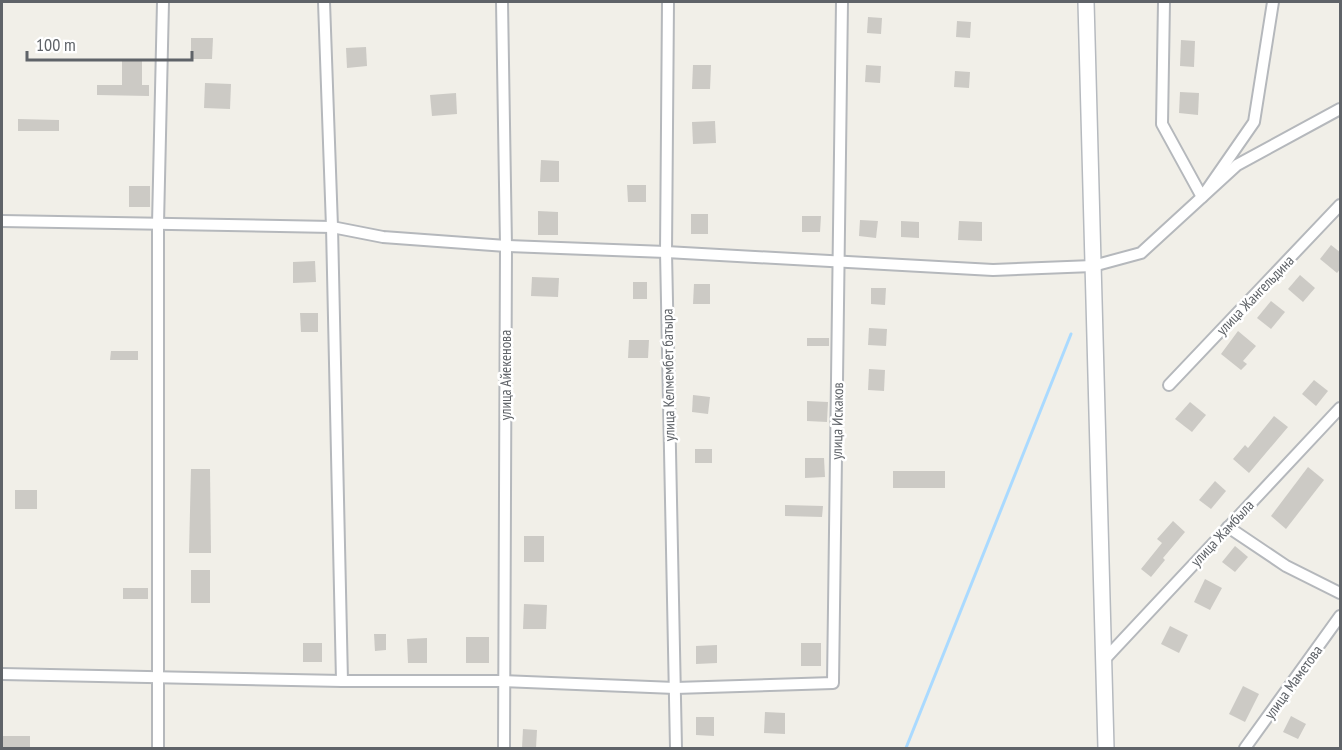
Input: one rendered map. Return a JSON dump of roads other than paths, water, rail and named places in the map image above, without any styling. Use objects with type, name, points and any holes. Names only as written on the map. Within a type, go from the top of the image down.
[{"type":"main road","points":[[1086,2],[1106,748]]},
{"type":"street","points":[[158,748],[158,224],[163,2]]},
{"type":"street","points":[[324,2],[332,227],[342,681]]},
{"type":"street","name":"улица Айекенова","points":[[502,2],[506,246],[504,748]]},
{"type":"street","name":"улица Келмембет батыра","points":[[668,2],[666,252],[676,748]]},
{"type":"street","name":"улица Искаков","points":[[675,688],[833,683],[842,2]]},
{"type":"street","points":[[1164,2],[1162,124],[1202,197]]},
{"type":"street","points":[[1202,197],[1254,122],[1273,2]]},
{"type":"street","points":[[2,221],[332,227],[383,237],[506,246],[666,252],[993,270],[1093,266],[1141,253],[1237,165],[1341,109]]},
{"type":"street","name":"улица Жангельдина","points":[[1168,385],[1341,205]]},
{"type":"street","name":"улица Жамбыла","points":[[1104,660],[1341,408]]},
{"type":"street","points":[[1228,527],[1286,566],[1341,593]]},
{"type":"street","name":"улица Маметова","points":[[1245,748],[1341,616]]},
{"type":"street","points":[[2,674],[342,681],[504,681],[675,688]]},
{"type":"waterway","points":[[906,748],[1071,334]]}]
